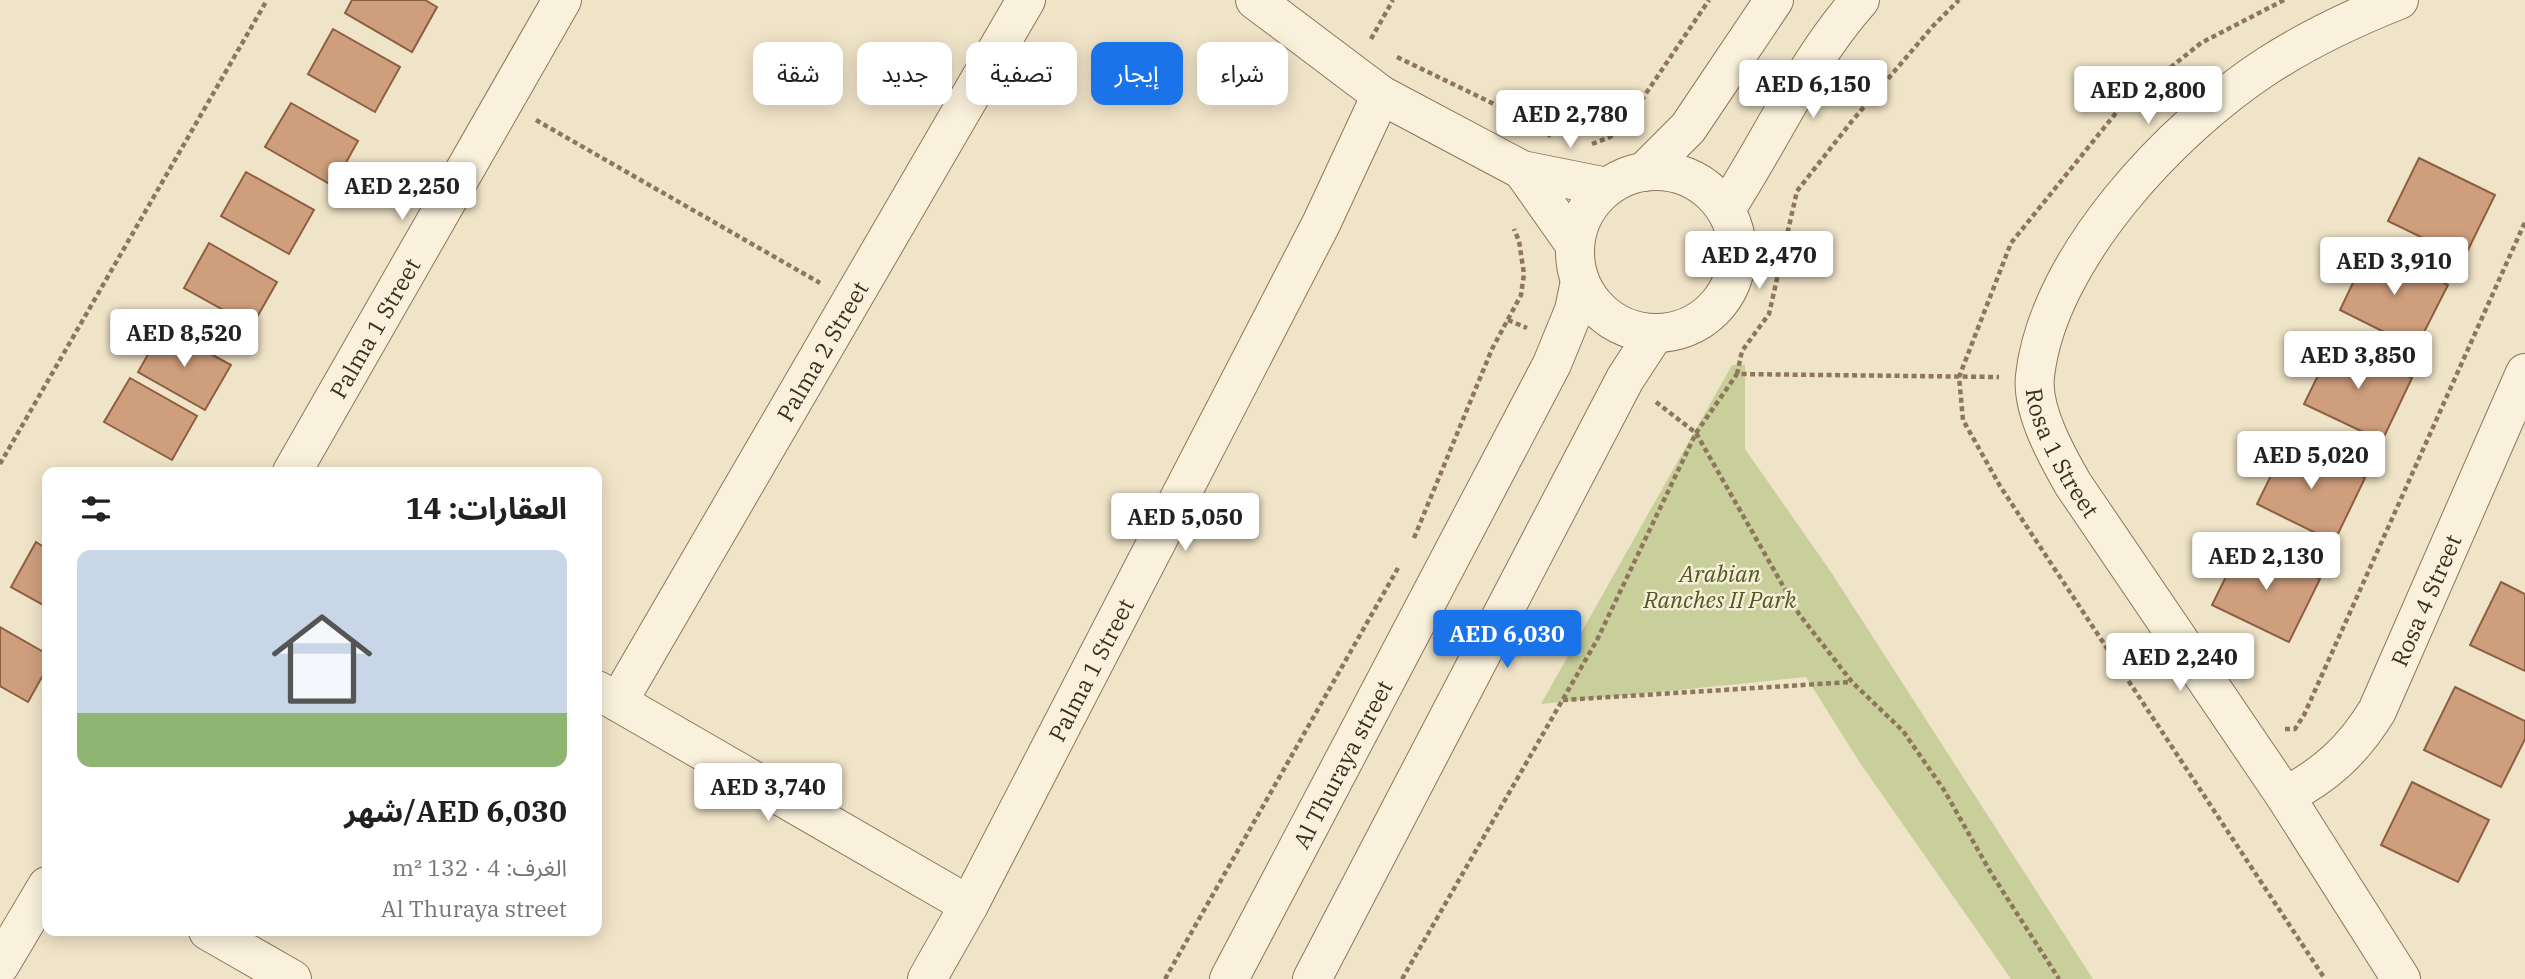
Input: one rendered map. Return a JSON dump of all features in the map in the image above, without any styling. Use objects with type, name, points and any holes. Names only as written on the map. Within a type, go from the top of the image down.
[{"type":"street","name":"Palma 1 Street","points":[[295,467],[562,0]]},
{"type":"street","name":"Palma 2 Street","points":[[607,696],[850,301],[1026,0]]},
{"type":"street","points":[[1255,0],[1381,95],[1522,170],[1607,187]]},
{"type":"street","points":[[1644,172],[1688,128],[1774,0]]},
{"type":"street","points":[[1726,209],[1798,87],[1842,20],[1860,0]]},
{"type":"street","name":"Rosa 1 Street","points":[[2399,0],[2342,23],[2266,67],[2196,121],[2134,182],[2084,251],[2061,290],[2034,377],[2041,415],[2054,451],[2073,484],[2285,796],[2401,979]]},
{"type":"street","name":"Palma 1 Street","points":[[927,979],[969,905],[1315,236],[1381,95]]},
{"type":"street","points":[[1522,170],[1578,263],[1592,302],[1609,319],[1631,330],[1655,333],[1683,329],[1708,315],[1727,292],[1737,265],[1737,237],[1726,209],[1711,191],[1691,178],[1668,171],[1644,172],[1607,187],[1591,203],[1580,223],[1578,263]]},
{"type":"street","name":"Al Thuraya street","points":[[1229,979],[1560,343],[1574,310],[1578,263]]},
{"type":"street","points":[[1312,979],[1625,379],[1655,333]]},
{"type":"street","name":"Rosa 4 Street","points":[[2285,796],[2314,781],[2339,762],[2360,738],[2377,711],[2525,373]]},
{"type":"street","points":[[607,696],[969,905]]},
{"type":"street","points":[[0,965],[42,894]]},
{"type":"street","points":[[217,936],[292,979]]},
{"type":"path","points":[[0,464],[267,0]]},
{"type":"path","points":[[1586,147],[1610,137],[1626,123],[1709,0]]},
{"type":"path","points":[[1402,979],[1597,640],[1696,433],[1737,374],[1742,351],[1769,314],[1797,191],[1861,110],[1933,26],[1959,0]]},
{"type":"path","points":[[2284,0],[2201,43],[2120,108],[2011,243],[1959,377],[1963,420],[2000,485],[2325,979]]},
{"type":"path","points":[[1368,42],[1380,48]]},
{"type":"path","points":[[1392,54],[1521,117],[1557,142]]},
{"type":"path","points":[[505,102],[850,301]]},
{"type":"path","points":[[1412,544],[1492,349],[1521,295],[1524,274],[1519,241],[1509,219]]},
{"type":"path","points":[[2280,729],[2295,729],[2304,715],[2525,222]]},
{"type":"path","points":[[1508,320],[1560,343]]},
{"type":"path","points":[[1737,374],[2034,377]]},
{"type":"path","points":[[1625,379],[1696,433],[1799,614],[1852,682],[1903,732],[1944,790],[1992,873],[2060,979]]},
{"type":"path","points":[[1165,979],[1405,556]]},
{"type":"path","points":[[1562,700],[1852,682]]},
{"type":"green space","name":"Arabian Ranches II Park","points":[[1732,365],[1745,365],[1745,449],[1831,572],[2093,979],[2011,979],[1860,763],[1806,677],[1541,704]]},
{"type":"building","points":[[352,0],[425,0],[437,7],[412,52],[345,13]]},
{"type":"building","points":[[333,29],[400,67],[375,112],[308,74]]},
{"type":"building","points":[[291,103],[358,141],[333,186],[265,147]]},
{"type":"building","points":[[2419,158],[2495,195],[2464,258],[2388,221]]},
{"type":"building","points":[[246,172],[314,210],[289,254],[221,216]]},
{"type":"building","points":[[209,243],[277,282],[252,326],[184,288]]},
{"type":"building","points":[[2370,247],[2448,285],[2416,348],[2340,310]]},
{"type":"building","points":[[163,328],[231,365],[205,410],[138,372]]},
{"type":"building","points":[[2335,341],[2412,378],[2382,441],[2304,404]]},
{"type":"building","points":[[130,378],[197,416],[172,460],[104,422]]},
{"type":"building","points":[[2288,441],[2365,478],[2334,542],[2257,504]]},
{"type":"building","points":[[36,542],[42,546],[42,604],[11,587]]},
{"type":"building","points":[[2243,542],[2320,579],[2289,642],[2212,605]]},
{"type":"building","points":[[2501,582],[2525,594],[2525,671],[2470,645]]},
{"type":"building","points":[[0,627],[42,651],[42,677],[28,702],[0,686]]},
{"type":"building","points":[[2455,687],[2525,721],[2525,739],[2501,787],[2424,750]]},
{"type":"building","points":[[2412,782],[2489,820],[2458,882],[2381,845]]}]
